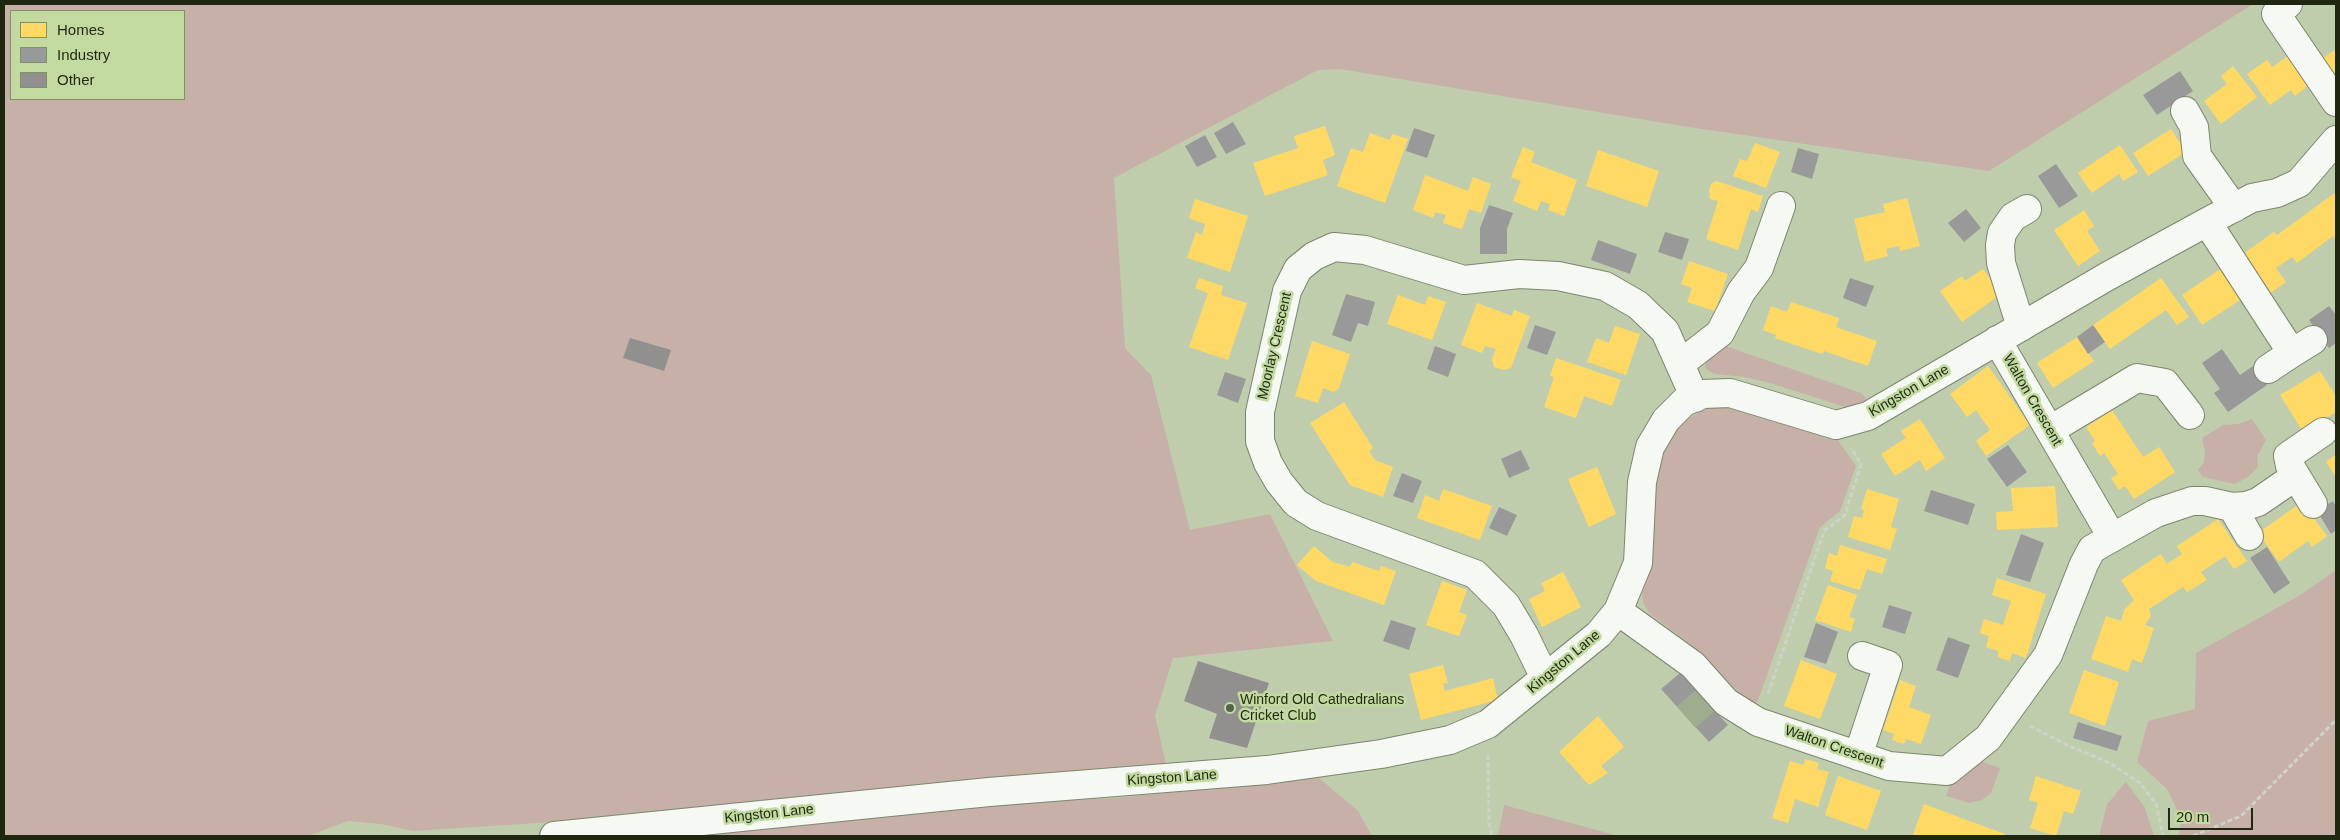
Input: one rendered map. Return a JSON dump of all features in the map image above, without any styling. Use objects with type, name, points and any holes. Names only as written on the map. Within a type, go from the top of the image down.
[{"type":"street","points":[[2288,4],[2276,14],[2336,102]]},
{"type":"street","points":[[2185,111],[2194,126],[2198,156],[2234,208]]},
{"type":"street","name":"Kingston Lane","points":[[554,836],[979,793],[1267,770],[1381,754],[1441,742],[1488,724],[1599,634],[1618,611],[1638,563],[1642,482],[1650,447],[1666,420],[1684,402],[1703,394],[1730,393],[1836,425],[1868,416],[2020,326],[2207,222],[2252,198],[2277,193],[2299,183],[2336,140]]},
{"type":"street","points":[[1680,364],[1720,333],[1741,292],[1759,268],[1781,206]]},
{"type":"street","points":[[2020,326],[2001,263],[2000,245],[2002,233],[2013,217],[2027,209]]},
{"type":"street","points":[[2207,222],[2302,346],[2268,369]]},
{"type":"street","name":"Moorlay Crescent","points":[[1545,678],[1524,634],[1506,605],[1475,574],[1317,516],[1296,503],[1279,482],[1268,463],[1260,441],[1260,412],[1287,291],[1298,269],[1314,256],[1334,247],[1365,250],[1464,280],[1519,274],[1558,276],[1605,286],[1638,305],[1665,330],[1695,398]]},
{"type":"street","name":"Walton Crescent","points":[[1998,340],[2112,537]]},
{"type":"street","points":[[2050,430],[2137,378],[2165,383],[2190,415]]},
{"type":"street","points":[[2313,504],[2290,466],[2288,456],[2323,432]]},
{"type":"street","name":"Walton Crescent","points":[[1618,611],[1693,665],[1711,696],[1726,702],[1758,722],[1889,766],[1947,771],[1988,738],[2008,714],[2048,655],[2084,564],[2092,549],[2156,513],[2192,501],[2205,501],[2232,507],[2246,506],[2258,502],[2296,476]]},
{"type":"street","points":[[2232,507],[2250,536]]},
{"type":"street","points":[[1858,756],[1888,665],[1862,656]]},
{"type":"path","points":[[1758,722],[1824,531],[1845,515],[1861,464],[1836,425]]},
{"type":"path","points":[[2008,714],[2067,745],[2110,763],[2140,783],[2156,804],[2163,836]]},
{"type":"path","points":[[2193,836],[2241,816],[2336,720]]},
{"type":"path","points":[[1488,724],[1489,822],[1492,836]]},
{"type":"shaded area","points":[[4,4],[2253,4],[1989,171],[1682,126],[1340,69],[1318,70],[1114,178],[1125,348],[1151,375],[1190,530],[1270,514],[1333,641],[1173,658],[1155,716],[1167,768],[538,823],[412,831],[381,824],[348,821],[308,836],[4,836]]},
{"type":"shaded area","points":[[1720,344],[1861,393],[1869,402],[1851,409],[1770,383],[1745,377],[1714,374],[1705,368],[1707,358]]},
{"type":"shaded area","points":[[1728,404],[1833,433],[1856,466],[1840,511],[1820,527],[1757,703],[1744,698],[1690,644],[1649,613],[1643,603],[1642,589],[1650,567],[1657,460],[1668,439],[1686,420],[1712,405]]},
{"type":"shaded area","points":[[2252,419],[2266,440],[2257,457],[2258,467],[2248,477],[2235,484],[2203,477],[2198,470],[2204,462],[2205,452],[2202,438],[2223,425],[2238,424]]},
{"type":"shaded area","points":[[2336,570],[2336,836],[2179,836],[2181,818],[2167,789],[2137,762],[2148,721],[2195,709],[2196,653],[2302,594]]},
{"type":"shaded area","points":[[1980,761],[2000,768],[1991,793],[1982,800],[1969,803],[1946,796],[1954,774]]},
{"type":"shaded area","points":[[1318,777],[1358,811],[1372,836],[690,836],[998,803],[1116,798]]},
{"type":"shaded area","points":[[2126,782],[2145,808],[2154,836],[2099,836],[2107,804]]},
{"type":"shaded area","points":[[1504,805],[1619,836],[1498,836]]},
{"type":"building: Homes","points":[[2336,49],[2336,80],[2322,59]]},
{"type":"building: Homes","points":[[2288,56],[2309,85],[2295,96],[2291,90],[2270,105],[2247,74],[2267,60],[2272,67]]},
{"type":"building: Homes","points":[[2233,66],[2257,97],[2221,124],[2204,101],[2227,84],[2221,76]]},
{"type":"building: Homes","points":[[1325,126],[1335,155],[1323,160],[1328,175],[1265,196],[1253,163],[1298,148],[1294,136]]},
{"type":"building: Homes","points":[[2171,129],[2186,152],[2148,176],[2133,153]]},
{"type":"building: Homes","points":[[1370,133],[1390,140],[1392,134],[1408,139],[1385,203],[1337,186],[1351,148],[1363,152]]},
{"type":"building: Homes","points":[[1755,143],[1780,152],[1766,188],[1733,176],[1740,159],[1747,161]]},
{"type":"building: Homes","points":[[2120,145],[2138,172],[2123,181],[2119,174],[2092,193],[2078,173]]},
{"type":"building: Homes","points":[[1523,147],[1535,152],[1531,162],[1577,180],[1564,216],[1548,210],[1550,204],[1541,201],[1537,211],[1513,201],[1521,181],[1511,177]]},
{"type":"building: Homes","points":[[1598,150],[1659,171],[1647,207],[1586,186]]},
{"type":"building: Homes","points":[[1425,175],[1468,191],[1473,177],[1491,184],[1481,213],[1469,209],[1462,229],[1443,223],[1446,215],[1435,212],[1433,218],[1413,210]]},
{"type":"building: Homes","points":[[1716,181],[1763,196],[1758,212],[1751,209],[1738,250],[1706,239],[1718,201],[1710,199],[1709,191],[1711,184]]},
{"type":"building: Homes","points":[[2336,192],[2336,241],[2333,236],[2297,263],[2292,257],[2276,268],[2286,282],[2265,297],[2237,258],[2274,232],[2277,235]]},
{"type":"building: Homes","points":[[1907,198],[1920,246],[1900,251],[1899,246],[1886,249],[1888,256],[1865,262],[1854,219],[1885,212],[1883,204]]},
{"type":"building: Homes","points":[[1195,199],[1248,216],[1230,272],[1187,258],[1196,232],[1202,235],[1205,224],[1189,218]]},
{"type":"building: Homes","points":[[2084,210],[2094,226],[2087,231],[2100,251],[2078,266],[2054,230]]},
{"type":"building: Homes","points":[[1689,261],[1728,274],[1715,311],[1687,302],[1692,288],[1681,284]]},
{"type":"building: Homes","points":[[2222,268],[2243,298],[2202,325],[2182,295]]},
{"type":"building: Homes","points":[[1983,269],[2001,294],[1962,322],[1940,291],[1962,276],[1965,281]]},
{"type":"building: Homes","points":[[1199,278],[1223,286],[1221,295],[1247,303],[1228,360],[1189,347],[1208,293],[1195,288]]},
{"type":"building: Homes","points":[[2161,278],[2189,317],[2177,325],[2166,310],[2110,349],[2093,325]]},
{"type":"building: Homes","points":[[1398,295],[1425,305],[1428,296],[1446,302],[1432,340],[1387,324]]},
{"type":"building: Homes","points":[[1791,302],[1839,318],[1836,327],[1877,341],[1868,366],[1824,351],[1822,354],[1775,338],[1776,335],[1763,330],[1771,306],[1787,312]]},
{"type":"building: Homes","points":[[1477,303],[1512,316],[1514,310],[1530,316],[1511,368],[1503,370],[1494,367],[1492,359],[1496,349],[1485,346],[1482,353],[1461,345]]},
{"type":"building: Homes","points":[[1615,326],[1640,334],[1626,375],[1587,362],[1596,338],[1609,343]]},
{"type":"building: Homes","points":[[2077,337],[2094,361],[2053,388],[2037,363]]},
{"type":"building: Homes","points":[[1312,341],[1350,354],[1339,388],[1334,392],[1323,388],[1318,403],[1295,396]]},
{"type":"building: Homes","points":[[1556,358],[1621,380],[1612,406],[1584,396],[1576,418],[1544,407],[1554,377],[1550,376]]},
{"type":"building: Homes","points":[[1988,366],[2030,425],[1986,456],[1976,441],[1990,430],[1976,410],[1967,417],[1950,394]]},
{"type":"building: Homes","points":[[2320,371],[2336,396],[2336,412],[2303,432],[2280,395]]},
{"type":"building: Homes","points":[[1344,402],[1373,448],[1369,451],[1375,460],[1393,467],[1383,497],[1350,485],[1310,423]]},
{"type":"building: Homes","points":[[2112,410],[2143,457],[2159,447],[2175,472],[2134,499],[2125,486],[2119,490],[2111,478],[2118,474],[2104,453],[2100,456],[2092,443],[2095,441],[2086,427]]},
{"type":"building: Homes","points":[[1920,419],[1945,458],[1926,471],[1920,460],[1895,476],[1881,454],[1906,438],[1901,431]]},
{"type":"building: Homes","points":[[2336,454],[2336,477],[2326,462]]},
{"type":"building: Homes","points":[[1597,467],[1616,514],[1589,527],[1568,479]]},
{"type":"building: Homes","points":[[2055,486],[2058,527],[1997,530],[1996,512],[2013,511],[2011,488]]},
{"type":"building: Homes","points":[[1443,489],[1492,506],[1480,540],[1417,518],[1425,495],[1439,501]]},
{"type":"building: Homes","points":[[1867,489],[1899,499],[1891,527],[1897,529],[1890,550],[1848,537],[1854,516],[1862,518],[1864,510],[1861,509]]},
{"type":"building: Homes","points":[[2302,502],[2327,536],[2312,547],[2308,541],[2279,562],[2258,533]]},
{"type":"building: Homes","points":[[2218,519],[2247,561],[2234,569],[2225,556],[2201,572],[2207,580],[2187,592],[2183,587],[2149,609],[2151,616],[2145,625],[2154,628],[2142,663],[2132,659],[2128,672],[2091,659],[2106,616],[2121,621],[2124,610],[2134,600],[2121,580],[2161,554],[2167,564],[2182,554],[2177,546]]},
{"type":"building: Homes","points":[[1840,545],[1887,559],[1882,574],[1867,569],[1860,590],[1830,581],[1833,571],[1825,568],[1829,553],[1837,556]]},
{"type":"building: Homes","points":[[1314,546],[1331,561],[1350,567],[1352,562],[1379,571],[1381,566],[1396,571],[1384,605],[1316,581],[1297,565]]},
{"type":"building: Homes","points":[[1563,572],[1581,607],[1542,627],[1529,599],[1545,591],[1541,583]]},
{"type":"building: Homes","points":[[1997,578],[2046,594],[2026,658],[2012,653],[2010,661],[1998,657],[1998,651],[1986,647],[1989,636],[1980,633],[1984,619],[2003,625],[2011,601],[1992,595]]},
{"type":"building: Homes","points":[[1442,581],[1467,590],[1459,612],[1467,615],[1459,636],[1426,625]]},
{"type":"building: Homes","points":[[1828,585],[1857,595],[1849,617],[1855,619],[1851,632],[1815,620]]},
{"type":"building: Homes","points":[[1801,660],[1837,674],[1820,719],[1784,706]]},
{"type":"building: Homes","points":[[1443,665],[1448,683],[1443,684],[1445,691],[1493,678],[1498,700],[1421,720],[1409,674]]},
{"type":"building: Homes","points":[[2084,670],[2119,682],[2105,726],[2069,713]]},
{"type":"building: Homes","points":[[1900,680],[1916,686],[1909,707],[1931,715],[1921,744],[1906,739],[1904,744],[1892,740],[1894,734],[1883,730]]},
{"type":"building: Homes","points":[[1598,716],[1624,747],[1601,766],[1608,773],[1589,785],[1559,752]]},
{"type":"building: Homes","points":[[1805,759],[1819,763],[1817,769],[1829,772],[1818,807],[1795,799],[1788,823],[1772,818],[1790,761],[1804,765]]},
{"type":"building: Homes","points":[[1838,776],[1881,791],[1867,830],[1825,815]]},
{"type":"building: Homes","points":[[2036,776],[2081,791],[2073,814],[2064,811],[2056,836],[2030,828],[2038,803],[2029,800]]},
{"type":"building: Homes","points":[[1924,804],[2005,834],[2004,836],[1913,835]]},
{"type":"building: Industry","points":[[2180,71],[2193,91],[2157,115],[2143,95]]},
{"type":"building: Industry","points":[[1233,122],[1246,144],[1226,154],[1214,133]]},
{"type":"building: Industry","points":[[1414,128],[1435,135],[1427,158],[1406,151]]},
{"type":"building: Industry","points":[[1205,135],[1217,157],[1197,167],[1185,146]]},
{"type":"building: Industry","points":[[1798,148],[1819,154],[1812,179],[1791,172]]},
{"type":"building: Industry","points":[[2056,164],[2078,196],[2059,208],[2038,176]]},
{"type":"building: Industry","points":[[1489,205],[1513,213],[1507,229],[1507,254],[1480,254],[1480,228]]},
{"type":"building: Industry","points":[[1966,209],[1981,228],[1964,242],[1948,223]]},
{"type":"building: Industry","points":[[1665,232],[1689,239],[1682,260],[1658,252]]},
{"type":"building: Industry","points":[[1598,240],[1637,254],[1630,274],[1591,260]]},
{"type":"building: Industry","points":[[1850,278],[1874,286],[1866,307],[1843,298]]},
{"type":"building: Industry","points":[[1346,294],[1375,302],[1368,326],[1358,323],[1351,342],[1332,335]]},
{"type":"building: Industry","points":[[2329,306],[2336,315],[2336,343],[2329,348],[2309,320]]},
{"type":"building: Industry","points":[[1535,325],[1556,332],[1547,355],[1527,348]]},
{"type":"building: Industry","points":[[2093,325],[2105,342],[2088,354],[2077,337]]},
{"type":"building: Industry","points":[[1435,346],[1456,354],[1448,377],[1427,369]]},
{"type":"building: Industry","points":[[2222,349],[2240,375],[2253,366],[2267,385],[2228,412],[2214,393],[2220,389],[2202,363]]},
{"type":"building: Industry","points":[[1225,372],[1246,379],[1238,403],[1217,395]]},
{"type":"building: Industry","points":[[2008,445],[2027,472],[2007,487],[1987,459]]},
{"type":"building: Industry","points":[[1521,450],[1530,469],[1509,478],[1501,459]]},
{"type":"building: Industry","points":[[1402,473],[1422,481],[1413,503],[1393,496]]},
{"type":"building: Industry","points":[[1931,490],[1975,504],[1968,525],[1924,511]]},
{"type":"building: Industry","points":[[2333,501],[2336,507],[2336,530],[2331,534],[2317,511]]},
{"type":"building: Industry","points":[[1499,507],[1517,515],[1507,536],[1489,528]]},
{"type":"building: Industry","points":[[2021,534],[2044,543],[2030,582],[2006,575]]},
{"type":"building: Industry","points":[[2267,547],[2290,583],[2274,594],[2250,558]]},
{"type":"building: Industry","points":[[1889,605],[1912,612],[1905,634],[1882,627]]},
{"type":"building: Industry","points":[[1391,620],[1416,628],[1409,650],[1383,641]]},
{"type":"building: Industry","points":[[1816,623],[1838,632],[1826,664],[1804,657]]},
{"type":"building: Industry","points":[[1948,637],[1970,645],[1958,678],[1936,670]]},
{"type":"building: Industry","points":[[1680,673],[1728,725],[1709,742],[1661,689]]},
{"type":"building: Industry","points":[[2078,722],[2122,736],[2117,751],[2073,738]]},
{"type":"building: Other","points":[[630,338],[671,350],[664,371],[623,358]]},
{"type":"building: Other","name":"Winford Old Cathedralians Cricket Club","points":[[1198,661],[1269,683],[1247,748],[1209,738],[1217,714],[1184,701]]},
{"type":"tunnel","points":[[1686,717],[1705,701]]},
{"type":"place","name":"Winford Old Cathedralians Cricket Club","points":[[1230,708]]}]
